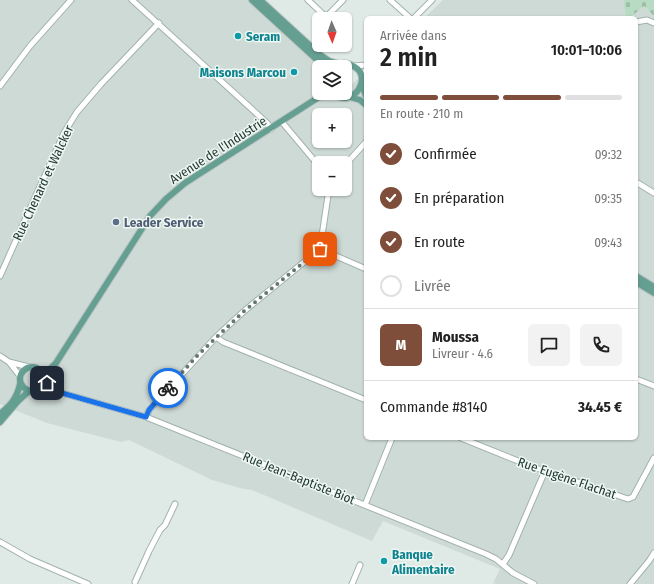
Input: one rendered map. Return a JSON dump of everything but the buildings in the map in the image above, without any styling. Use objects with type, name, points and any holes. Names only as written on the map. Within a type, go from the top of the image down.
[{"type":"main road","points":[[252,0],[317,60]]},
{"type":"main road","points":[[260,0],[320,55],[328,60]]},
{"type":"main road","points":[[354,66],[362,76],[362,85],[364,90]]},
{"type":"main road","points":[[352,95],[359,90],[362,85]]},
{"type":"main road","name":"Avenue de l'Industrie","points":[[352,98],[360,100],[364,103]]},
{"type":"main road","name":"Avenue de l'Industrie","points":[[44,377],[62,354],[150,216],[166,199],[185,183],[282,122],[314,100]]},
{"type":"main road","points":[[638,277],[654,287]]},
{"type":"main road","points":[[638,283],[654,293]]},
{"type":"main road","name":"Avenue de l'Industrie","points":[[38,368],[43,368],[49,365],[62,354]]},
{"type":"main road","points":[[0,414],[18,394],[20,376],[25,369],[29,367],[38,368],[44,377],[42,387],[38,390],[30,391],[18,401],[0,422]]},
{"type":"main road","points":[[20,384],[22,387],[30,391]]},
{"type":"street","points":[[0,86],[30,46],[71,0]]},
{"type":"street","points":[[132,0],[256,112],[271,129]]},
{"type":"street","points":[[308,0],[319,12]]},
{"type":"street","points":[[331,12],[343,0]]},
{"type":"street","points":[[390,0],[408,16]]},
{"type":"street","points":[[416,16],[430,1]]},
{"type":"street","points":[[638,22],[647,20],[654,23]]},
{"type":"street","name":"Rue Chenard et Walcker","points":[[0,276],[64,133],[74,117],[101,84],[158,23]]},
{"type":"street","points":[[354,66],[364,64]]},
{"type":"street","points":[[282,122],[312,158]]},
{"type":"street","points":[[352,157],[364,144]]},
{"type":"street","points":[[638,183],[654,193]]},
{"type":"street","points":[[146,417],[149,410],[216,337],[243,312],[320,249],[328,196]]},
{"type":"street","points":[[320,249],[364,268]]},
{"type":"street","points":[[216,337],[223,342],[364,399]]},
{"type":"street","points":[[0,356],[9,362],[20,376]]},
{"type":"street","points":[[9,362],[29,367]]},
{"type":"street","points":[[44,377],[55,391]]},
{"type":"street","points":[[638,380],[654,386]]},
{"type":"street","name":"Rue Jean-Baptiste Biot","points":[[38,390],[55,391],[146,417],[486,554],[534,584]]},
{"type":"street","points":[[365,505],[391,440]]},
{"type":"street","name":"Rue Eugène Flachat","points":[[465,440],[545,471],[628,499],[633,497],[654,458]]},
{"type":"street","points":[[504,564],[545,471]]},
{"type":"street","points":[[136,583],[160,530],[165,525],[175,504]]},
{"type":"street","points":[[0,542],[30,559],[88,584]]},
{"type":"street","points":[[630,584],[654,553]]},
{"type":"street","points":[[352,584],[360,565]]},
{"type":"shaded area","points":[[0,0],[257,0],[315,60],[312,60],[312,100],[352,100],[352,84],[364,74],[364,440],[638,440],[638,16],[633,16],[644,6],[654,16],[654,584],[496,584],[493,583],[500,569],[383,521],[372,541],[252,490],[212,480],[129,440],[121,442],[47,423],[0,404]]},
{"type":"shaded area","points":[[443,0],[623,0],[626,16],[426,16]]},
{"type":"green space","points":[[623,0],[654,0],[654,16],[644,6],[632,16],[626,16]]},
{"type":"way so far","points":[[168,388],[197,356],[243,312],[320,249]]},
{"type":"place","name":"Seram","points":[[238,36]]},
{"type":"place","name":"Maisons Marcou","points":[[294,72]]},
{"type":"place","name":"Leader Service","points":[[116,222]]},
{"type":"place","name":"Banque Alimentaire","points":[[384,561]]},
{"type":"route","points":[[47,383],[55,391],[146,417],[149,410],[168,388]]}]
